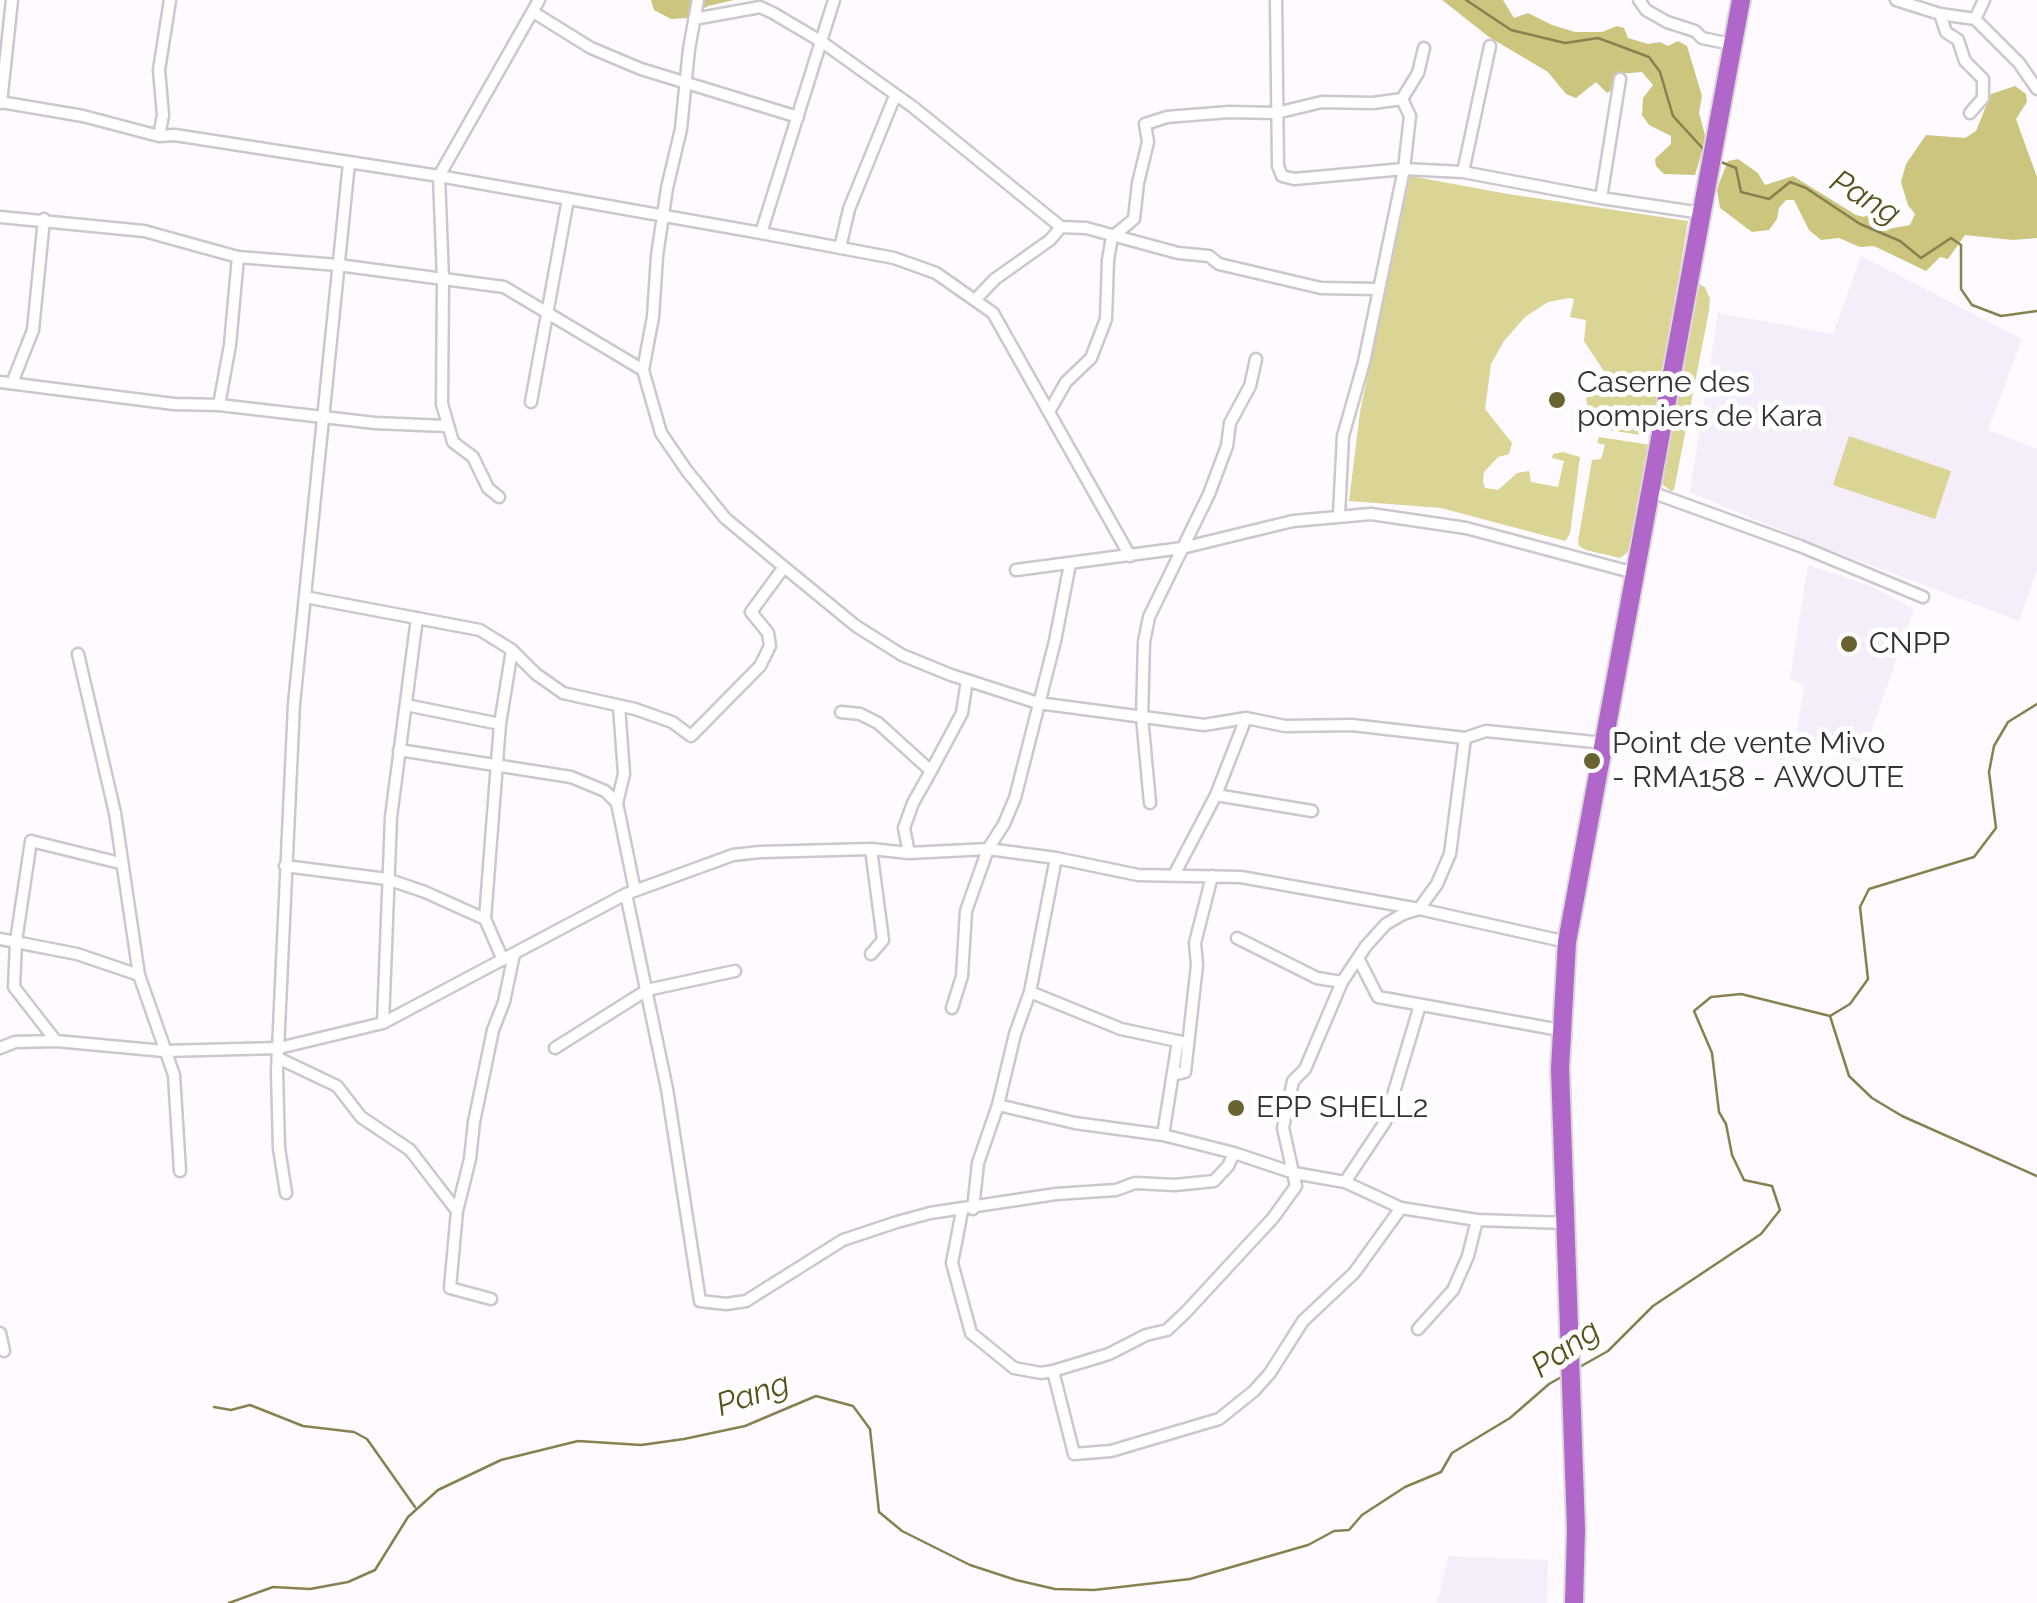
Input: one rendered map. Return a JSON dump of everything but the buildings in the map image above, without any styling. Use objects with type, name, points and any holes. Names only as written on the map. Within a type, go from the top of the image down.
[{"type":"highway","points":[[1574,1603],[1576,1530],[1560,1030],[1566,942],[1740,0]]},
{"type":"street","points":[[12,0],[1,102],[83,116],[159,136],[175,135],[439,176],[762,233],[894,258],[936,274],[993,313],[1130,556]]},
{"type":"street","points":[[159,136],[163,115],[160,70],[170,0]]},
{"type":"street","points":[[499,497],[488,488],[473,457],[453,442],[446,426],[442,404],[439,176],[539,0]]},
{"type":"street","points":[[698,0],[681,129],[666,188],[656,256],[653,317],[643,370],[661,433],[687,471],[725,518],[784,568],[856,626],[902,655],[1038,703],[1204,725],[1246,718],[1286,726],[1352,725],[1465,738],[1486,730],[1604,743]]},
{"type":"street","points":[[762,233],[834,0]]},
{"type":"street","points":[[1276,0],[1276,113],[1278,166],[1282,176],[1294,179],[1404,169],[1463,172],[1702,212]]},
{"type":"street","points":[[1640,0],[1646,10],[1667,22],[1694,31],[1702,38],[1731,44]]},
{"type":"street","points":[[1976,18],[1984,0]]},
{"type":"street","points":[[1904,1],[1940,14],[1976,18],[2019,62],[2037,89]]},
{"type":"street","points":[[694,19],[760,7],[822,42],[963,145],[1061,227],[1086,228],[1178,253],[1209,256],[1219,264],[1321,288],[1378,289]]},
{"type":"street","points":[[533,12],[590,48],[798,117]]},
{"type":"street","points":[[1940,14],[1946,32],[1958,40],[1965,61],[1983,78],[1983,98],[1970,113]]},
{"type":"street","points":[[1463,172],[1490,46]]},
{"type":"street","points":[[1050,410],[1066,382],[1091,358],[1106,319],[1112,237],[1134,219],[1148,142],[1145,124],[1229,112],[1276,113],[1322,102],[1374,104],[1402,99],[1418,73],[1424,48]]},
{"type":"street","points":[[1601,198],[1620,79]]},
{"type":"street","points":[[840,248],[849,209],[895,96]]},
{"type":"street","points":[[1338,514],[1343,436],[1364,362],[1404,169],[1410,116],[1402,99]]},
{"type":"street","points":[[286,1193],[279,1148],[279,1053],[294,704],[350,163]]},
{"type":"street","points":[[532,402],[568,199]]},
{"type":"street","points":[[0,217],[44,218],[144,231],[238,257],[338,265],[504,287],[643,370]]},
{"type":"street","points":[[44,218],[33,330],[6,382],[174,404],[446,426]]},
{"type":"street","points":[[975,300],[1016,260],[1050,240],[1061,227]]},
{"type":"street","points":[[219,405],[230,345],[238,257]]},
{"type":"street","points":[[1150,803],[1142,716],[1144,642],[1149,617],[1210,494],[1227,446],[1230,424],[1250,386],[1256,359]]},
{"type":"street","points":[[1650,492],[1800,546],[1922,597]]},
{"type":"street","points":[[1016,570],[1182,548],[1338,514],[1371,514],[1466,528],[1635,573]]},
{"type":"street","points":[[952,1008],[962,976],[966,911],[988,849],[1015,798],[1070,564]]},
{"type":"street","points":[[305,597],[480,630],[512,650],[536,674],[563,692],[672,722],[691,736],[760,666],[770,646],[768,634],[751,612],[784,568]]},
{"type":"street","points":[[383,1023],[387,880],[398,750],[417,618]]},
{"type":"street","points":[[485,919],[500,724],[512,650]]},
{"type":"street","points":[[78,654],[109,784],[139,975],[174,1076],[180,1170]]},
{"type":"street","points":[[909,853],[904,828],[913,803],[962,712],[967,680]]},
{"type":"street","points":[[406,705],[500,724]]},
{"type":"street","points":[[618,706],[624,774],[617,804],[700,1301],[726,1304],[746,1300],[843,1240],[930,1214],[1056,1194],[1116,1190],[1135,1183],[1176,1185],[1214,1181],[1234,1153]]},
{"type":"street","points":[[841,712],[860,714],[878,723],[931,772]]},
{"type":"street","points":[[1174,875],[1216,796],[1246,718]]},
{"type":"street","points":[[1056,858],[1030,992],[952,1263],[971,1334],[1014,1368],[1041,1373],[1109,1354],[1146,1335],[1167,1330],[1216,1282],[1296,1186],[1283,1128],[1293,1081],[1305,1068],[1342,982],[1358,958],[1386,924],[1420,909],[1437,884],[1450,854],[1465,738]]},
{"type":"street","points":[[398,750],[571,777],[605,790],[617,804]]},
{"type":"street","points":[[1216,796],[1312,812]]},
{"type":"street","points":[[56,1041],[14,987],[16,941],[31,841],[120,864]]},
{"type":"street","points":[[0,1048],[15,1042],[56,1041],[164,1051],[279,1053],[383,1023],[630,893],[733,855],[988,849],[1138,875],[1241,877],[1420,909],[1566,942]]},
{"type":"street","points":[[871,954],[883,940],[872,850]]},
{"type":"street","points":[[285,866],[387,880],[425,892],[485,919],[509,957],[504,1002],[493,1030],[458,1211],[450,1288],[492,1299]]},
{"type":"street","points":[[1163,1135],[1173,1075],[1185,1072],[1183,1043],[1198,965],[1195,943],[1212,876]]},
{"type":"street","points":[[1237,938],[1316,978],[1342,982]]},
{"type":"street","points":[[0,939],[77,954],[139,975]]},
{"type":"street","points":[[1358,958],[1378,997],[1560,1030]]},
{"type":"street","points":[[555,1048],[647,990],[735,972]]},
{"type":"street","points":[[1030,992],[1121,1029],[1183,1043]]},
{"type":"street","points":[[1345,1182],[1385,1122],[1420,1005]]},
{"type":"street","points":[[279,1053],[336,1086],[360,1116],[410,1150],[458,1211]]},
{"type":"street","points":[[998,1105],[1074,1123],[1163,1135],[1234,1153],[1294,1173],[1345,1182],[1400,1208],[1477,1220],[1566,1224]]},
{"type":"street","points":[[1053,1372],[1074,1454],[1111,1451],[1219,1419],[1270,1373],[1303,1321],[1354,1273],[1400,1208]]},
{"type":"street","points":[[1418,1329],[1453,1290],[1468,1256],[1477,1220]]},
{"type":"street","points":[[0,1334],[4,1351]]},
{"type":"shaded area","points":[[651,0],[734,0],[708,6],[688,18],[671,19],[654,10]]},
{"type":"shaded area","points":[[1442,0],[1503,0],[1514,18],[1528,13],[1575,32],[1602,32],[1617,26],[1624,28],[1628,38],[1648,44],[1660,42],[1668,46],[1678,41],[1687,46],[1702,96],[1699,113],[1706,139],[1695,175],[1664,174],[1656,166],[1655,159],[1671,144],[1671,136],[1649,125],[1642,115],[1643,98],[1653,85],[1642,72],[1618,74],[1613,89],[1607,93],[1596,82],[1576,98],[1566,94],[1548,72],[1489,37]]},
{"type":"shaded area","points":[[2015,86],[2026,94],[2027,102],[2016,119],[2037,177],[2037,238],[1965,235],[1948,259],[1940,257],[1926,271],[1874,246],[1860,247],[1839,238],[1821,240],[1809,230],[1794,200],[1786,200],[1779,208],[1769,230],[1752,232],[1720,208],[1720,181],[1728,161],[1738,159],[1758,173],[1765,185],[1793,176],[1856,215],[1887,212],[1884,227],[1888,229],[1910,225],[1915,214],[1901,182],[1906,164],[1926,135],[1965,138],[1976,131],[1991,94]]},
{"type":"shaded area","points":[[1410,176],[1688,221],[1661,383],[1605,373],[1584,341],[1586,320],[1570,317],[1574,299],[1569,298],[1548,302],[1525,317],[1491,364],[1485,409],[1512,443],[1509,454],[1498,457],[1484,472],[1485,488],[1498,490],[1517,473],[1529,471],[1531,482],[1558,487],[1564,461],[1552,458],[1553,454],[1563,452],[1580,457],[1570,534],[1565,541],[1441,508],[1349,501],[1360,412]]},
{"type":"shaded area","points":[[1861,256],[2022,339],[1988,430],[2037,449],[2037,570],[2019,621],[1801,539],[1690,492],[1718,313],[1833,334]]},
{"type":"shaded area","points":[[1699,284],[1705,287],[1710,299],[1709,311],[1671,491],[1662,484],[1661,476]]},
{"type":"shaded area","points":[[1601,388],[1658,397],[1652,437],[1591,427],[1586,398]]},
{"type":"shaded area","points":[[1849,436],[1951,471],[1935,519],[1833,485]]},
{"type":"shaded area","points":[[1599,437],[1651,445],[1628,552],[1620,558],[1586,550],[1578,541],[1592,460],[1601,459],[1605,445],[1597,443]]},
{"type":"shaded area","name":"CNPP","points":[[1808,565],[1871,586],[1914,609],[1860,764],[1796,738],[1804,686],[1790,678]]},
{"type":"shaded area","points":[[1448,1556],[1548,1560],[1547,1603],[1437,1603]]},
{"type":"waterway","name":"Pang","points":[[1466,0],[1511,30],[1565,43],[1598,38],[1649,57],[1660,72],[1673,116],[1706,152]]},
{"type":"waterway","name":"Pang","points":[[1721,162],[1736,168],[1741,192],[1769,199],[1790,182],[1806,188],[1860,224],[1900,241],[1921,258],[1951,238],[1961,245],[1961,289],[1972,305],[2001,316],[2037,311]]},
{"type":"waterway","name":"Pang","points":[[1576,1369],[1608,1351],[1653,1306],[1761,1234],[1780,1210],[1772,1186],[1744,1180],[1732,1155],[1726,1124],[1719,1112],[1712,1053],[1694,1011],[1711,997],[1741,994],[1830,1016],[1850,1004],[1868,979],[1860,907],[1869,889],[1974,857],[1996,828],[1989,772],[1994,746],[2008,722],[2037,704]]},
{"type":"waterway","points":[[1830,1016],[1849,1076],[1872,1098],[1902,1116],[2037,1176]]},
{"type":"waterway","name":"Pang","points":[[229,1603],[273,1587],[310,1589],[348,1582],[375,1570],[408,1517],[438,1490],[501,1460],[578,1441],[641,1445],[684,1439],[745,1426],[816,1396],[853,1406],[870,1429],[879,1512],[902,1531],[970,1565],[1055,1589],[1094,1590],[1190,1579],[1308,1545],[1334,1531],[1349,1530],[1362,1515],[1405,1487],[1441,1472],[1452,1453],[1510,1418],[1565,1375]]},
{"type":"waterway","points":[[214,1407],[231,1410],[250,1405],[303,1426],[354,1432],[367,1439],[415,1507]]},
{"type":"place","name":"Caserne des pompiers de Kara","points":[[1557,400]]},
{"type":"place","name":"CNPP","points":[[1849,644]]},
{"type":"place","name":"Point de vente Mivo - RMA158 - AWOUTE","points":[[1592,761]]},
{"type":"place","name":"EPP SHELL2","points":[[1236,1108]]}]
